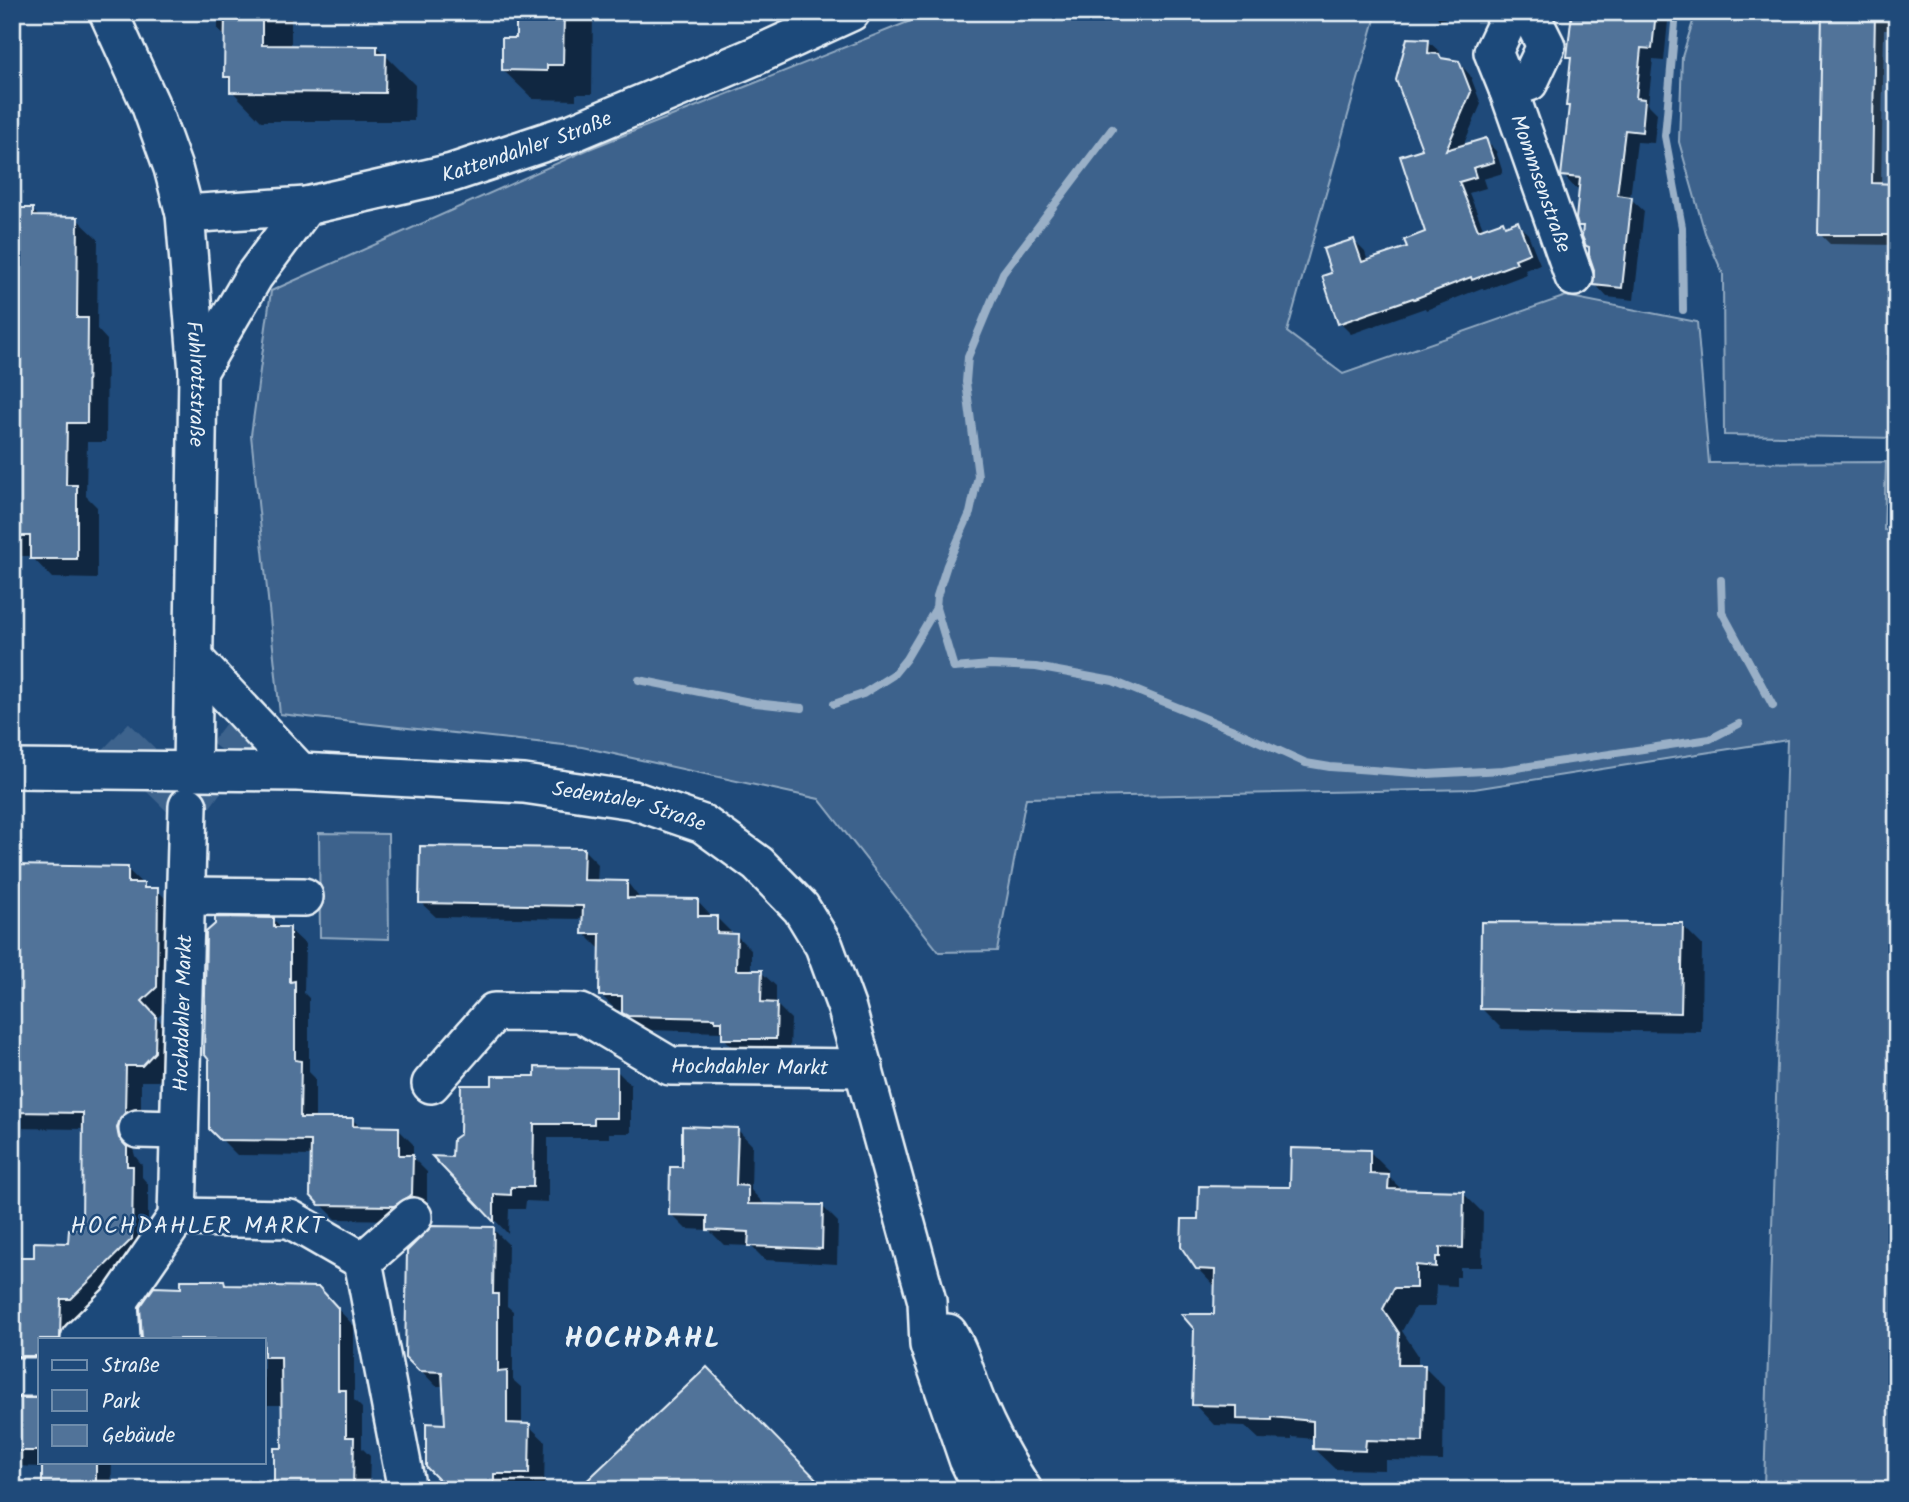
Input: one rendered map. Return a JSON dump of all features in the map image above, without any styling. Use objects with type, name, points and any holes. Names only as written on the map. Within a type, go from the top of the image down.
[{"type":"street","name":"Fuhlrottstraße","points":[[108,12],[150,104],[173,168],[185,214],[198,372],[192,769]]},
{"type":"street","name":"Kattendahler Straße","points":[[185,214],[306,205],[452,173],[572,133],[851,12]]},
{"type":"street","name":"Mommsenstraße","points":[[1512,12],[1493,52],[1574,277]]},
{"type":"street","name":"Mommsenstraße","points":[[1508,89],[1530,82],[1546,47],[1529,12]]},
{"type":"street","points":[[198,372],[254,276],[306,205]]},
{"type":"street","points":[[194,659],[300,772]]},
{"type":"street","name":"Sedentaler Straße","points":[[12,769],[300,772],[524,784],[632,800],[703,824],[758,864],[801,908],[824,946],[847,1009],[928,1301],[929,1345],[968,1459],[983,1490]]},
{"type":"street","name":"Hochdahler Markt","points":[[177,1217],[188,806]]},
{"type":"street","points":[[186,896],[304,897]]},
{"type":"street","name":"Hochdahler Markt","points":[[431,1084],[494,1012],[581,1013],[670,1066],[864,1068]]},
{"type":"street","points":[[138,1129],[179,1130]]},
{"type":"street","points":[[81,1338],[119,1301],[177,1217],[290,1219],[363,1261],[407,1490]]},
{"type":"street","points":[[363,1261],[413,1217]]},
{"type":"street","points":[[119,1301],[121,1338]]},
{"type":"street","name":"Sedentaler Straße","points":[[928,1301],[955,1344],[978,1407],[1008,1468],[1023,1490]]},
{"type":"street","points":[[12,1377],[38,1377]]},
{"type":"green space","points":[[933,12],[1377,12],[1287,332],[1343,374],[1566,296],[1697,322],[1709,463],[1886,462],[1884,530],[1897,531],[1897,1490],[1766,1490],[1764,1487],[1787,740],[1474,789],[1026,798],[997,951],[939,952],[819,799],[582,747],[280,714],[251,435],[271,291],[589,149]]},
{"type":"green space","points":[[1696,12],[1897,12],[1897,438],[1724,435],[1723,274],[1705,233],[1679,142],[1682,57]]},
{"type":"green space","points":[[319,833],[388,834],[389,939],[320,937]]},
{"type":"building","points":[[225,12],[262,12],[262,45],[377,46],[377,54],[386,54],[385,93],[230,92],[230,77],[224,77]]},
{"type":"building","points":[[516,12],[564,12],[563,65],[547,65],[547,71],[502,70],[502,38],[516,38]]},
{"type":"building","points":[[1572,12],[1656,12],[1652,49],[1641,48],[1636,98],[1645,99],[1642,132],[1625,130],[1617,195],[1632,197],[1622,288],[1593,285],[1594,270],[1589,247],[1582,236],[1583,226],[1578,226],[1576,219],[1580,178],[1561,176],[1569,106],[1566,106],[1571,57],[1567,57]]},
{"type":"building","points":[[1822,12],[1875,12],[1872,183],[1897,184],[1897,235],[1818,235]]},
{"type":"building","points":[[1407,38],[1429,39],[1428,53],[1459,61],[1471,92],[1446,150],[1486,138],[1494,162],[1473,168],[1476,177],[1459,182],[1478,230],[1503,221],[1505,226],[1518,221],[1530,253],[1515,259],[1517,263],[1472,280],[1471,277],[1338,324],[1322,276],[1331,273],[1323,249],[1354,239],[1362,262],[1407,247],[1404,240],[1425,232],[1400,156],[1422,149],[1396,80]]},
{"type":"building","points":[[12,208],[33,208],[33,216],[78,217],[77,318],[88,318],[87,423],[67,423],[66,485],[77,485],[77,559],[30,559],[30,536],[12,536]]},
{"type":"building","points":[[420,846],[584,848],[583,880],[627,881],[627,898],[698,899],[698,916],[717,916],[717,933],[737,934],[736,970],[762,970],[761,1002],[777,1003],[776,1039],[722,1039],[722,1021],[715,1021],[715,1018],[628,1016],[622,1013],[622,996],[599,996],[600,934],[582,934],[583,906],[419,903]]},
{"type":"building","points":[[12,865],[128,867],[128,883],[144,883],[144,888],[158,888],[157,987],[142,1001],[156,1016],[155,1052],[142,1066],[126,1066],[125,1113],[117,1128],[119,1138],[127,1147],[127,1166],[133,1166],[132,1239],[71,1299],[61,1299],[60,1338],[38,1338],[38,1356],[15,1356],[12,1353],[12,1257],[34,1257],[34,1242],[68,1243],[69,1229],[82,1229],[83,1113],[12,1112]]},
{"type":"building","points":[[215,917],[274,918],[274,927],[290,927],[290,982],[295,981],[295,1060],[301,1061],[300,1118],[353,1118],[353,1126],[399,1127],[399,1155],[413,1155],[410,1196],[394,1206],[319,1205],[310,1195],[311,1141],[220,1140],[209,1129],[209,1060],[204,1054],[206,932],[215,924]]},
{"type":"building","points":[[1481,922],[1683,923],[1681,1013],[1480,1009]]},
{"type":"building","points":[[535,1067],[617,1068],[617,1118],[594,1118],[594,1124],[534,1124],[533,1187],[511,1187],[511,1195],[494,1194],[494,1222],[432,1156],[452,1157],[453,1139],[460,1134],[461,1085],[492,1085],[492,1076],[535,1076]]},
{"type":"building","points":[[682,1126],[738,1128],[736,1185],[748,1186],[748,1204],[823,1205],[822,1249],[748,1246],[749,1232],[707,1230],[707,1216],[669,1215],[670,1167],[682,1167]]},
{"type":"building","points":[[1291,1148],[1370,1150],[1370,1174],[1389,1175],[1388,1189],[1464,1191],[1463,1248],[1440,1247],[1436,1267],[1416,1265],[1416,1288],[1394,1288],[1383,1309],[1399,1333],[1398,1365],[1425,1365],[1423,1442],[1366,1440],[1365,1451],[1313,1449],[1313,1421],[1272,1417],[1272,1420],[1237,1419],[1237,1406],[1192,1405],[1194,1329],[1181,1314],[1214,1314],[1215,1270],[1196,1269],[1181,1247],[1182,1219],[1198,1219],[1199,1186],[1290,1187]]},
{"type":"building","points":[[432,1226],[494,1227],[493,1294],[498,1294],[498,1372],[507,1371],[507,1423],[530,1424],[529,1474],[494,1474],[494,1490],[449,1490],[426,1467],[426,1423],[445,1424],[442,1372],[419,1371],[405,1357],[407,1251]]},
{"type":"building","points":[[181,1280],[224,1280],[225,1285],[319,1287],[338,1308],[338,1390],[346,1390],[346,1437],[354,1437],[353,1490],[274,1490],[274,1448],[282,1448],[281,1357],[266,1357],[266,1338],[142,1338],[140,1307],[154,1287],[181,1288]]},
{"type":"building","points":[[707,1367],[827,1490],[577,1490],[595,1473]]},
{"type":"building","points":[[12,1398],[38,1398],[38,1451],[12,1451]]},
{"type":"building","points":[[42,1464],[96,1464],[96,1490],[42,1490]]},
{"type":"waterway","points":[[1676,12],[1665,136],[1682,227],[1683,310]]},
{"type":"waterway","points":[[834,704],[863,694],[893,675],[906,659],[936,608],[947,565],[970,513],[978,476],[966,382],[968,357],[1003,273],[1112,129]]},
{"type":"waterway","points":[[1721,580],[1722,612],[1773,706]]},
{"type":"waterway","points":[[936,608],[954,668],[990,665],[1036,667],[1113,681],[1306,763],[1330,767],[1428,774],[1503,770],[1710,739],[1739,724]]},
{"type":"waterway","points":[[639,680],[755,703],[802,708]]},
{"type":"tunnel","points":[[116,736],[188,806],[262,705]]},
{"type":"district","name":"HOCHDAHLER MARKT","points":[[198,1225]]},
{"type":"district","name":"HOCHDAHL","points":[[643,1337]]}]
